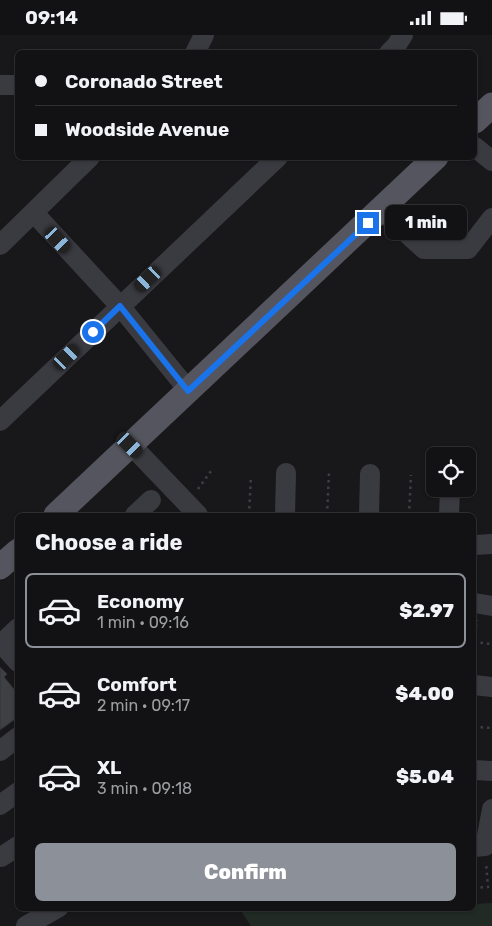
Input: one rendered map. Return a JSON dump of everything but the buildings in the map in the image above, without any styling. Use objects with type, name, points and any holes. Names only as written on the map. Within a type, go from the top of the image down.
[{"type":"main road","points":[[58,513],[433,160]]},
{"type":"main road","points":[[0,567],[15,554]]},
{"type":"street","points":[[196,50],[204,35]]},
{"type":"street","points":[[392,50],[403,35]]},
{"type":"street","points":[[0,85],[15,85]]},
{"type":"street","points":[[477,149],[492,161]]},
{"type":"street","points":[[0,245],[87,160]]},
{"type":"street","points":[[0,421],[275,160]]},
{"type":"street","points":[[381,210],[424,249],[468,249],[492,218]]},
{"type":"street","points":[[34,213],[120,306],[188,391]]},
{"type":"street","points":[[130,445],[196,513]]},
{"type":"street","points":[[285,513],[286,473]]},
{"type":"street","points":[[369,513],[370,474]]},
{"type":"street","points":[[449,513],[450,497]]},
{"type":"street","points":[[137,513],[151,500]]},
{"type":"street","points":[[476,545],[492,545]]},
{"type":"street","points":[[476,603],[492,606]]},
{"type":"street","points":[[15,631],[0,644],[15,659]]},
{"type":"street","points":[[476,685],[492,687]]},
{"type":"street","points":[[0,751],[15,739]]},
{"type":"street","points":[[476,770],[492,771]]},
{"type":"street","points":[[480,846],[492,809]]},
{"type":"street","points":[[0,856],[15,848]]},
{"type":"street","points":[[26,926],[52,911]]},
{"type":"path","points":[[194,494],[211,471]]},
{"type":"path","points":[[327,513],[329,473]]},
{"type":"path","points":[[409,513],[410,475]]},
{"type":"path","points":[[249,513],[251,476]]},
{"type":"path","points":[[476,642],[492,644]]},
{"type":"path","points":[[476,727],[492,728]]},
{"type":"path","points":[[476,888],[488,887],[480,846]]},
{"type":"shaded area","points":[[492,903],[492,926],[251,926],[241,911],[476,911],[476,904]]},
{"type":"route","points":[[93,332],[120,306],[188,391],[368,223]]}]
